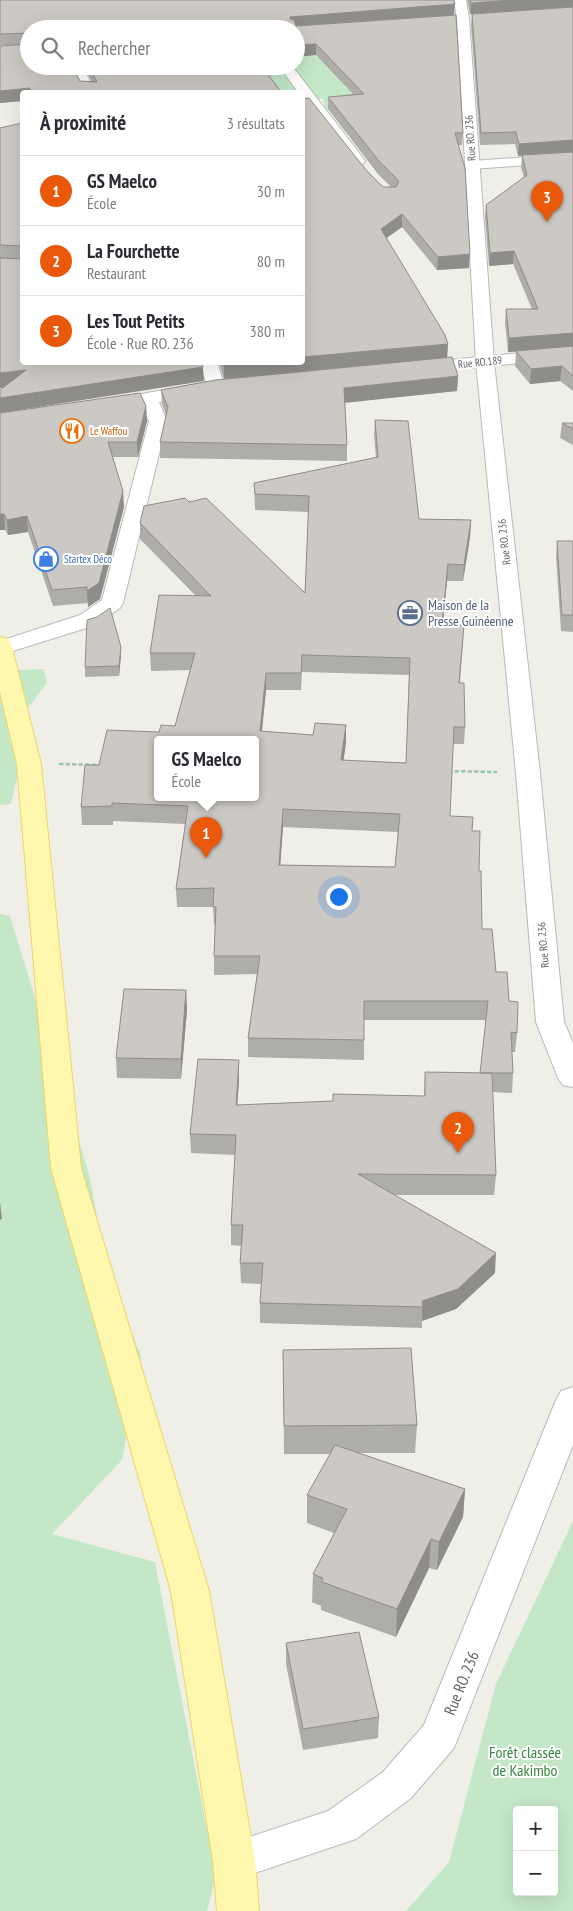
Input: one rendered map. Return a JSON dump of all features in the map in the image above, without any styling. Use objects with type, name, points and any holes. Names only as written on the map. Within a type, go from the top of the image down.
[{"type":"main road","points":[[0,647],[29,764],[66,1168],[190,1591],[234,1861],[238,1911]]},
{"type":"street","name":"Rue RO. 236","points":[[462,14],[485,362],[528,773],[550,1022],[573,1078]]},
{"type":"street","points":[[80,75],[88,90]]},
{"type":"street","points":[[292,75],[304,90]]},
{"type":"street","points":[[305,92],[366,171]]},
{"type":"street","points":[[472,165],[573,158]]},
{"type":"street","name":"Rue RO.189","points":[[399,370],[573,353]]},
{"type":"street","points":[[209,365],[216,387]]},
{"type":"street","points":[[89,408],[216,387],[235,386]]},
{"type":"street","points":[[0,647],[88,620],[112,602],[158,420],[148,399]]},
{"type":"street","name":"Rue RO. 236","points":[[234,1861],[341,1826],[398,1785],[440,1736],[573,1400]]},
{"type":"path","points":[[29,764],[108,765]]},
{"type":"path","points":[[440,771],[528,773]]},
{"type":"green space","points":[[305,54],[331,60],[365,84],[342,86],[354,90],[371,88],[339,115],[325,109],[323,98],[305,104],[305,90],[213,90],[181,75],[305,75]]},
{"type":"green space","points":[[0,668],[20,670],[44,669],[47,683],[32,703],[11,723],[10,742],[20,765],[11,804],[0,805]]},
{"type":"green space","points":[[0,914],[10,916],[89,1174],[108,1275],[141,1356],[122,1460],[52,1534],[155,1562],[216,1876],[207,1911],[0,1911]]},
{"type":"green space","name":"Forêt classée de Kakimbo","points":[[573,1521],[573,1911],[406,1911],[449,1862],[496,1684]]},
{"type":"building","points":[[0,0],[454,0],[455,4],[290,17],[290,19],[294,20],[20,20],[20,33],[0,34]]},
{"type":"building","points":[[470,0],[514,0],[471,3]]},
{"type":"building","points":[[573,7],[573,140],[519,144],[516,132],[481,133],[472,14]]},
{"type":"building","points":[[456,15],[463,133],[455,133],[465,168],[470,254],[438,257],[402,214],[381,229],[445,335],[448,344],[305,357],[305,99],[309,98],[366,170],[383,187],[396,187],[399,181],[379,161],[328,97],[364,94],[316,44],[305,45],[305,25]]},
{"type":"building","points":[[20,45],[20,75],[77,75],[80,81],[97,82],[94,75],[269,75],[280,90],[30,90],[30,88],[0,91],[0,46]]},
{"type":"building","points":[[20,123],[20,246],[0,245],[0,128]]},
{"type":"building","points":[[573,152],[573,333],[509,338],[506,309],[538,309],[514,251],[490,253],[486,205],[527,175],[522,155]]},
{"type":"building","points":[[0,258],[20,259],[20,365],[203,365],[203,367],[0,398],[0,390],[26,370],[0,373]]},
{"type":"building","points":[[573,346],[573,376],[562,366],[531,369],[516,351]]},
{"type":"building","points":[[452,357],[458,376],[344,388],[347,445],[160,442],[168,407],[161,390],[216,380]]},
{"type":"building","points":[[140,393],[146,406],[137,442],[108,442],[123,491],[99,583],[87,591],[87,587],[52,590],[27,516],[7,520],[4,514],[0,514],[0,413]]},
{"type":"building","points":[[375,420],[408,421],[419,519],[471,520],[464,565],[448,564],[442,624],[464,625],[459,683],[464,683],[465,727],[454,727],[450,816],[473,817],[472,831],[480,831],[479,871],[481,871],[482,929],[492,929],[496,972],[507,972],[509,1001],[518,1002],[517,1033],[511,1032],[513,1073],[480,1073],[488,1001],[364,1001],[364,1040],[248,1038],[260,956],[214,956],[216,907],[213,907],[214,888],[176,889],[188,806],[112,803],[112,806],[81,807],[85,765],[99,765],[107,730],[159,732],[161,725],[175,726],[195,653],[150,653],[159,595],[211,596],[140,523],[144,506],[185,498],[189,502],[206,498],[305,593],[309,496],[255,494],[254,483],[378,457]],"holes":[[[302,655],[410,658],[406,763],[341,760],[346,725],[315,723],[313,735],[260,731],[266,673],[301,673]],[[283,809],[400,814],[395,867],[279,865]]]},
{"type":"building","points":[[562,423],[573,423],[573,429]]},
{"type":"building","points":[[557,541],[573,541],[573,615],[562,615]]},
{"type":"building","points":[[110,608],[121,647],[119,666],[85,667],[87,620],[97,617]]},
{"type":"building","points":[[124,989],[186,990],[181,1059],[116,1058]]},
{"type":"building","points":[[198,1059],[239,1060],[236,1105],[333,1101],[333,1094],[425,1096],[425,1072],[492,1073],[496,1175],[358,1174],[496,1253],[458,1289],[422,1301],[423,1307],[260,1303],[263,1263],[240,1263],[243,1225],[231,1225],[236,1135],[190,1134]]},
{"type":"building","points":[[411,1348],[417,1425],[284,1426],[283,1350]]},
{"type":"building","points":[[335,1445],[465,1489],[439,1542],[431,1539],[397,1609],[322,1582],[323,1578],[313,1574],[347,1509],[307,1495]]},
{"type":"building","points":[[359,1632],[379,1717],[303,1729],[286,1643]]},
{"type":"place","name":"Les Tout Petits","points":[[547,222]]},
{"type":"place","name":"Le Waffou","points":[[72,431]]},
{"type":"place","name":"Startex Déco","points":[[46,559]]},
{"type":"place","name":"Maison de la Presse Guinéenne","points":[[410,613]]},
{"type":"place","name":"GS Maelco","points":[[206,858]]},
{"type":"place","name":"La Fourchette","points":[[458,1153]]}]
